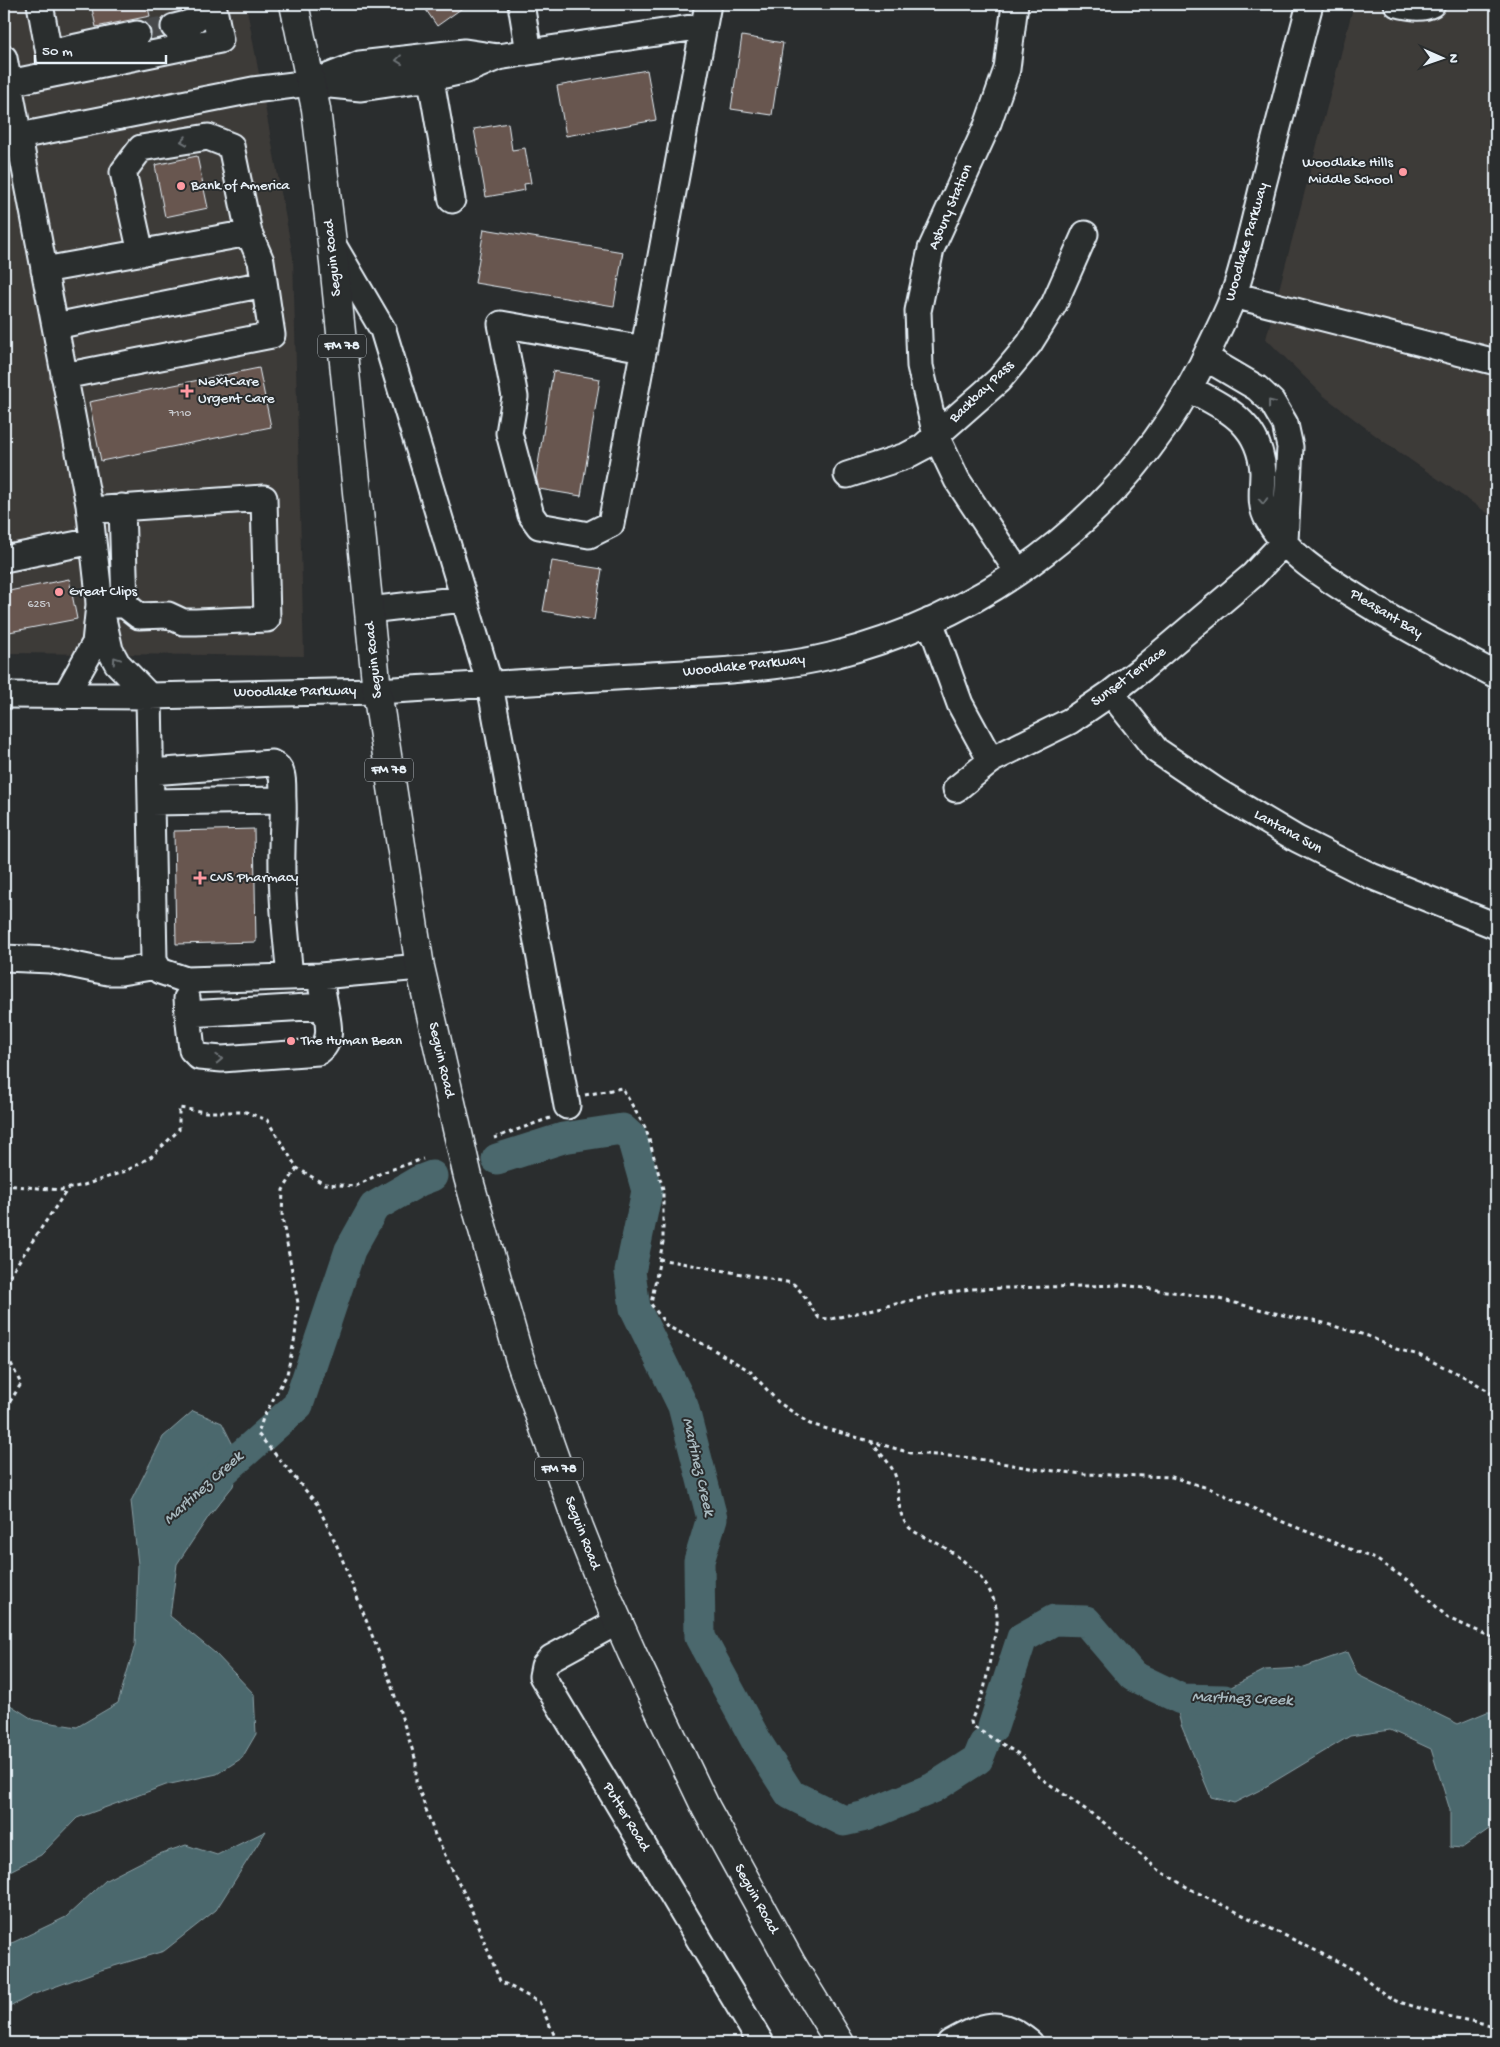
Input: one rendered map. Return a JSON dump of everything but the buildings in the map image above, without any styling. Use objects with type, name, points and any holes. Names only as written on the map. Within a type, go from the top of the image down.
[{"type":"main road","name":"Seguin Road","points":[[294,4],[316,109],[332,243],[377,690],[420,967],[468,1177],[520,1360],[602,1585],[632,1653],[706,1808],[791,1963],[840,2043]]},
{"type":"street","points":[[40,4],[51,63]]},
{"type":"street","points":[[174,27],[194,22],[200,15],[204,4]]},
{"type":"street","points":[[51,63],[220,40],[213,4]]},
{"type":"street","points":[[521,4],[529,52]]},
{"type":"street","name":"Asbury Station","points":[[1015,4],[1007,69],[987,126],[931,250],[918,311],[920,366],[936,436],[957,480],[1018,572]]},
{"type":"street","name":"Woodlake Parkway","points":[[4,695],[149,696],[377,690],[774,666],[830,656],[882,640],[930,621],[971,601],[1018,572],[1054,546],[1092,512],[1122,481],[1177,410],[1190,388],[1206,358],[1234,295],[1310,4]]},
{"type":"street","points":[[1397,4],[1411,7],[1432,4]]},
{"type":"street","points":[[11,138],[253,90],[310,84],[360,64],[429,67],[465,52],[498,57],[706,15],[644,349],[611,524],[590,535],[540,526],[531,515],[508,433],[515,398],[501,324],[644,349]]},
{"type":"street","points":[[8,83],[51,63],[137,34]]},
{"type":"street","points":[[4,58],[8,83],[11,138],[44,270],[90,510],[99,605],[117,663],[149,696],[152,772],[154,961],[160,971],[186,980],[320,976],[420,967]]},
{"type":"street","points":[[429,67],[452,200]]},
{"type":"street","points":[[64,376],[272,335],[261,261],[249,233],[231,146],[208,137],[141,148],[123,172],[141,253]]},
{"type":"street","points":[[44,270],[249,233]]},
{"type":"street","name":"Backbay Pass","points":[[847,475],[906,456],[923,447],[999,380],[1029,344],[1054,304],[1085,234]]},
{"type":"street","points":[[332,243],[383,330],[490,684],[568,1106]]},
{"type":"street","points":[[55,326],[264,284]]},
{"type":"street","points":[[1234,295],[1496,362]]},
{"type":"street","points":[[1206,358],[1257,388],[1272,402],[1284,424],[1290,447],[1285,541]]},
{"type":"street","name":"Pleasant Bay","points":[[1190,388],[1233,413],[1255,438],[1263,471],[1262,506],[1268,520],[1301,559],[1321,575],[1397,624],[1496,674]]},
{"type":"street","points":[[1260,454],[1290,447]]},
{"type":"street","points":[[90,510],[264,498],[267,619],[183,622],[168,615],[139,616],[124,605],[99,605]]},
{"type":"street","points":[[122,507],[124,605]]},
{"type":"street","points":[[4,558],[93,541]]},
{"type":"street","name":"Sunset Terrace","points":[[956,789],[991,761],[1070,721],[1111,693],[1144,668],[1253,575],[1285,541]]},
{"type":"street","points":[[369,610],[463,599]]},
{"type":"street","points":[[66,695],[95,643],[99,605]]},
{"type":"street","points":[[930,621],[960,704],[991,761]]},
{"type":"street","name":"Lantana Sun","points":[[1111,693],[1156,750],[1218,792],[1297,839],[1371,876],[1496,926]]},
{"type":"street","points":[[152,772],[272,763],[278,765],[281,770],[283,800],[283,889],[290,977]]},
{"type":"street","points":[[152,802],[283,800]]},
{"type":"street","points":[[4,958],[50,960],[108,972],[121,972],[157,966]]},
{"type":"street","points":[[186,980],[192,1050],[199,1057],[222,1059],[318,1052],[324,1048],[328,1039],[329,1028],[320,976]]},
{"type":"street","points":[[188,1014],[325,1006]]},
{"type":"street","name":"Putter Road","points":[[619,1621],[551,1658],[544,1666],[542,1676],[761,2043]]},
{"type":"street","points":[[950,2043],[985,2027],[1002,2026],[1015,2031],[1030,2043]]},
{"type":"path","points":[[494,1138],[553,1117],[582,1096],[622,1088],[646,1129],[663,1189],[663,1242],[651,1304],[666,1326],[750,1371],[778,1402],[810,1424],[911,1453],[974,1458],[1035,1469],[1084,1474],[1172,1477],[1211,1490],[1377,1560],[1412,1583],[1448,1618],[1496,1639]]},
{"type":"path","points":[[4,1185],[37,1189],[67,1189],[126,1171],[152,1156],[179,1130],[179,1108],[206,1112],[246,1112],[267,1120],[297,1168],[324,1184],[356,1186],[381,1173],[424,1160]]},
{"type":"path","points":[[297,1168],[283,1190],[282,1217],[298,1303],[295,1338],[287,1374],[263,1418],[258,1434],[269,1450],[317,1504],[337,1546],[390,1681],[416,1761],[416,1781],[435,1835],[468,1901],[500,1981],[539,2002],[558,2043]]},
{"type":"path","points":[[4,1291],[13,1270],[67,1189]]},
{"type":"path","points":[[659,1259],[792,1283],[800,1289],[808,1305],[819,1318],[831,1319],[934,1295],[988,1288],[1122,1285],[1215,1298],[1296,1318],[1313,1320],[1368,1336],[1419,1356],[1469,1379],[1496,1396]]},
{"type":"path","points":[[4,1349],[21,1384],[4,1411]]},
{"type":"path","points":[[871,1441],[876,1449],[887,1458],[896,1476],[901,1514],[912,1531],[949,1550],[970,1564],[987,1587],[995,1604],[998,1614],[997,1624],[984,1690],[971,1721],[972,1726],[1022,1756],[1038,1776],[1102,1821],[1157,1869],[1190,1889],[1343,1964],[1360,1974],[1384,1994],[1396,2001],[1446,2016],[1496,2026]]},
{"type":"shaded area","points":[[4,4],[246,4],[293,257],[304,656],[4,653]]},
{"type":"shaded area","name":"Woodlake Hills Middle School","points":[[1354,4],[1496,4],[1496,519],[1383,441],[1324,396],[1266,339]]},
{"type":"water","points":[[193,1411],[222,1423],[239,1457],[233,1486],[209,1516],[177,1564],[170,1616],[215,1653],[254,1694],[256,1734],[242,1758],[217,1774],[166,1785],[77,1818],[41,1855],[4,1874],[4,1701],[34,1720],[77,1727],[118,1703],[135,1645],[138,1564],[131,1501],[163,1437]]},
{"type":"water","points":[[1347,1652],[1358,1675],[1458,1724],[1487,1712],[1496,1712],[1496,1824],[1462,1848],[1450,1847],[1450,1810],[1431,1749],[1390,1730],[1350,1736],[1260,1790],[1234,1803],[1211,1797],[1181,1725],[1175,1700],[1225,1690],[1265,1670],[1301,1668]]},
{"type":"water","points":[[266,1831],[216,1910],[164,1951],[101,1970],[32,1995],[4,2010],[4,1945],[66,1917],[106,1880],[153,1856],[186,1845],[217,1855]]},
{"type":"waterway","name":"Martinez Creek","points":[[497,1159],[563,1138],[622,1129],[632,1138],[647,1191],[630,1272],[635,1308],[683,1406],[712,1518],[699,1561],[700,1637],[758,1744],[790,1794],[844,1821],[866,1816],[933,1788],[978,1759],[984,1744]]},
{"type":"waterway","name":"Martinez Creek","points":[[208,1485],[298,1405],[350,1250],[374,1207],[419,1181],[432,1176]]},
{"type":"waterway","name":"Martinez Creek","points":[[993,1727],[1022,1638],[1054,1620],[1086,1621],[1133,1676],[1181,1699],[1224,1700]]},
{"type":"tunnel","points":[[137,34],[174,27]]},
{"type":"place","name":"Woodlake Hills Middle School","points":[[1403,172]]},
{"type":"place","name":"Bank of America","points":[[181,186]]},
{"type":"place","name":"NextCare Urgent Care","points":[[187,391]]},
{"type":"place","name":"Great Clips","points":[[59,592]]},
{"type":"place","name":"CVS Pharmacy","points":[[200,878]]},
{"type":"place","name":"The Human Bean","points":[[291,1041]]}]
